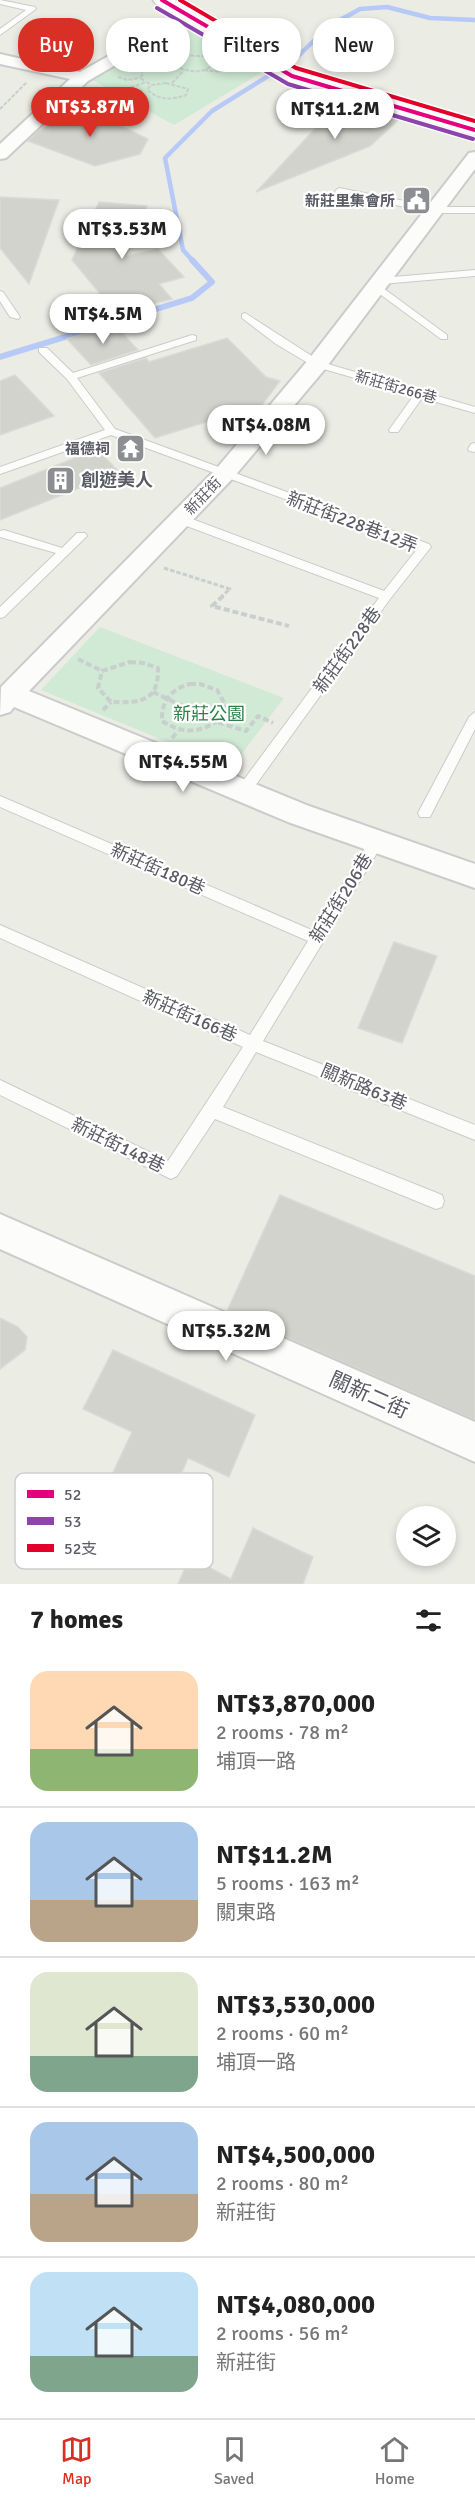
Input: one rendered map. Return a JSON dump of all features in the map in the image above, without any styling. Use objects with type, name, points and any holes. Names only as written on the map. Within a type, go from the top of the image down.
[{"type":"street","points":[[162,0],[292,76],[475,130]]},
{"type":"street","points":[[0,154],[82,77],[189,16]]},
{"type":"street","points":[[0,59],[82,77]]},
{"type":"street","name":"新莊街","points":[[5,700],[225,473],[317,364],[475,157]]},
{"type":"street","name":"新莊街206巷","points":[[5,700],[375,844]]},
{"type":"street","points":[[375,844],[475,876]]},
{"type":"street","name":"關新二街","points":[[0,1231],[475,1442]]},
{"type":"lane","points":[[0,2],[32,9],[0,33]]},
{"type":"lane","points":[[339,191],[435,210],[475,210]]},
{"type":"lane","points":[[378,284],[475,273]]},
{"type":"lane","points":[[378,284],[444,337]]},
{"type":"lane","points":[[0,294],[15,317]]},
{"type":"lane","name":"新莊街266巷","points":[[245,316],[280,342],[317,364],[475,410]]},
{"type":"lane","points":[[71,377],[192,338]]},
{"type":"lane","points":[[43,350],[71,377],[111,431],[225,473]]},
{"type":"lane","points":[[394,430],[420,394]]},
{"type":"lane","points":[[0,471],[111,431]]},
{"type":"lane","name":"新莊街228巷12弄","points":[[225,473],[425,547],[386,596]]},
{"type":"lane","name":"新莊街228巷","points":[[180,519],[386,596],[242,793]]},
{"type":"lane","points":[[4,534],[64,552]]},
{"type":"lane","points":[[0,614],[81,536]]},
{"type":"lane","points":[[424,813],[475,717]]},
{"type":"lane","name":"新莊街180巷","points":[[0,801],[316,938]]},
{"type":"lane","name":"新莊街206巷","points":[[253,1044],[375,844]]},
{"type":"lane","name":"新莊街166巷","points":[[0,931],[253,1044],[212,1110]]},
{"type":"lane","name":"關新路63巷","points":[[253,1044],[298,1060],[475,1133]]},
{"type":"lane","name":"新莊街148巷","points":[[0,1087],[171,1172],[212,1110]]},
{"type":"lane","points":[[212,1110],[436,1201]]},
{"type":"path","points":[[172,84],[182,72]]},
{"type":"path","points":[[0,109],[29,80]]},
{"type":"path","points":[[110,95],[146,82],[152,85],[172,84],[188,89],[186,95],[175,99],[162,99],[151,94],[147,89],[152,85]]},
{"type":"path","points":[[140,561],[230,589],[212,606],[289,626]]},
{"type":"path","points":[[74,657],[102,671]]},
{"type":"path","points":[[141,661],[158,668],[160,682],[151,696],[132,702],[111,702],[98,688],[102,671],[118,664],[141,661]]},
{"type":"path","points":[[199,684],[218,690],[225,704],[222,718],[208,728],[178,731],[162,721],[161,710],[166,699],[179,688],[199,684]]},
{"type":"path","points":[[153,693],[217,722],[246,731],[258,716],[278,725]]},
{"type":"path","points":[[99,715],[111,702]]},
{"type":"path","points":[[166,745],[178,731]]},
{"type":"green space","points":[[190,24],[202,31],[202,72],[262,72],[174,125],[87,77],[106,66],[106,72],[190,72]]},
{"type":"green space","name":"新莊公園","points":[[100,627],[284,698],[231,768],[41,690]]},
{"type":"building","points":[[340,102],[402,117],[370,146],[256,192]]},
{"type":"building","points":[[81,106],[148,139],[140,154],[95,166],[28,141],[38,131]]},
{"type":"building","points":[[0,197],[59,200],[29,284],[0,248]]},
{"type":"building","points":[[99,202],[147,206],[126,256],[158,249],[184,277],[159,284],[172,299],[116,313],[72,260]]},
{"type":"building","points":[[115,325],[138,350],[91,365],[67,339]]},
{"type":"building","points":[[227,338],[266,377],[280,381],[253,417],[235,413],[155,438],[99,373],[146,358],[149,362]]},
{"type":"building","points":[[15,375],[54,416],[0,435],[0,381]]},
{"type":"building","name":"創遊美人","points":[[97,449],[119,472],[0,520],[0,488]]},
{"type":"building","points":[[394,942],[437,956],[402,1043],[358,1028]]},
{"type":"building","points":[[280,1195],[475,1276],[475,1420],[227,1311]]},
{"type":"building","points":[[0,1318],[18,1327],[27,1337],[25,1350],[0,1369]]},
{"type":"building","points":[[113,1350],[255,1415],[229,1477],[188,1458],[182,1473],[113,1473],[132,1432],[83,1409]]},
{"type":"building","points":[[253,1528],[313,1557],[303,1584],[178,1584],[185,1569],[212,1569],[231,1579]]},
{"type":"waterway","points":[[194,262],[183,250],[165,158],[212,111],[294,60],[329,26],[360,9],[387,7],[430,18],[475,20]]},
{"type":"waterway","points":[[0,357],[192,298],[212,282],[192,260]]},
{"type":"transit line","name":"52","points":[[162,0],[292,76],[475,130]]},
{"type":"transit line","name":"52支","points":[[180,0],[296,68],[475,121]]},
{"type":"transit line","name":"53","points":[[157,8],[288,84],[473,139]]},
{"type":"place","name":"新莊里集會所","points":[[416,201]]},
{"type":"place","name":"福德祠","points":[[131,449]]},
{"type":"place","name":"創遊美人","points":[[60,480]]}]
